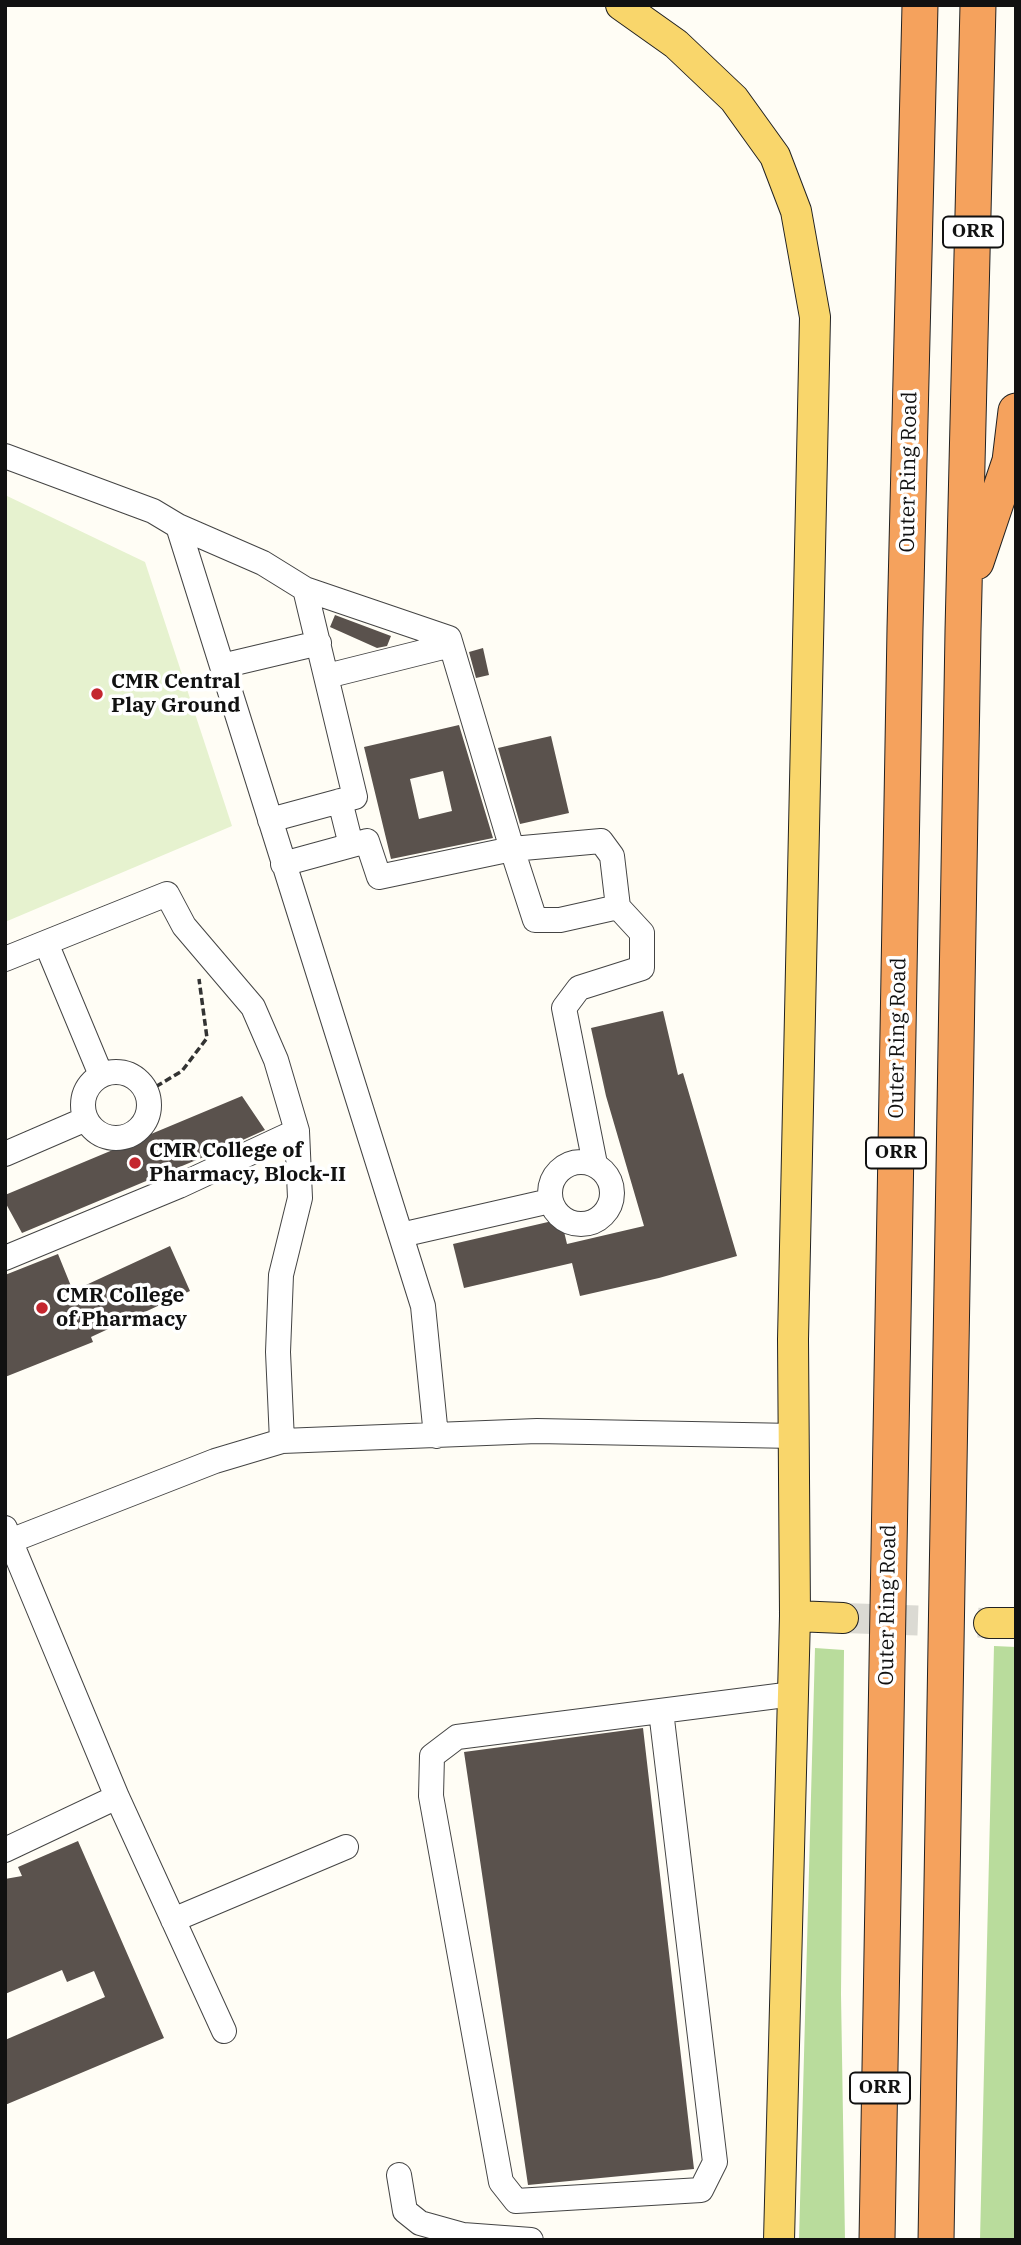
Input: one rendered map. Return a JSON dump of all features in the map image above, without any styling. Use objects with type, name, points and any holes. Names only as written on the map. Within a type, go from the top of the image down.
[{"type":"highway","name":"Outer Ring Road","points":[[877,2240],[905,629],[920,5]]},
{"type":"highway","name":"ORR","points":[[936,2240],[964,598],[978,5]]},
{"type":"highway","points":[[964,598],[1010,461],[1016,411]]},
{"type":"main road","points":[[621,5],[676,44],[734,99],[775,156],[796,211],[815,317],[796,1167],[793,1694],[779,2240]]},
{"type":"main road","points":[[794,1616],[843,1618]]},
{"type":"lane","points":[[5,456],[153,510],[178,526],[263,563],[305,589],[449,638],[535,920],[561,920],[618,907]]},
{"type":"lane","points":[[178,526],[423,1306],[436,1436]]},
{"type":"lane","points":[[270,820],[355,797],[305,589]]},
{"type":"lane","points":[[222,666],[319,643]]},
{"type":"lane","points":[[327,676],[451,645]]},
{"type":"lane","points":[[341,801],[351,845]]},
{"type":"lane","points":[[283,863],[367,841],[379,877],[512,849],[601,841],[612,856],[618,907],[642,933],[642,968],[579,988],[564,1008],[595,1164]]},
{"type":"lane","points":[[5,959],[167,894],[184,926],[253,1007],[276,1060],[297,1131],[300,1198],[281,1275],[278,1352],[282,1441]]},
{"type":"lane","points":[[46,943],[101,1075]]},
{"type":"lane","points":[[119,1072],[135,1078],[146,1092],[149,1109],[143,1125],[130,1136],[113,1138],[96,1133],[86,1119],[82,1102],[88,1086],[101,1075],[119,1072]]},
{"type":"lane","points":[[5,1154],[86,1119]]},
{"type":"lane","points":[[5,1258],[179,1186],[297,1131]]},
{"type":"lane","points":[[577,1160],[595,1164],[608,1176],[613,1194],[607,1211],[600,1217],[593,1222],[575,1224],[559,1216],[550,1200],[550,1183],[560,1168],[577,1160]]},
{"type":"lane","points":[[401,1235],[550,1200]]},
{"type":"lane","points":[[224,2031],[117,1797],[8,1534],[215,1461],[282,1441],[317,1437],[436,1436],[537,1431],[794,1436]]},
{"type":"lane","points":[[661,1711],[715,2162],[701,2190],[516,2201],[501,2182],[430,1796],[432,1756],[457,1737],[793,1694]]},
{"type":"lane","points":[[5,1850],[117,1797]]},
{"type":"lane","points":[[173,1920],[346,1847]]},
{"type":"lane","points":[[399,2175],[405,2211],[420,2223],[463,2235],[531,2240]]},
{"type":"path","points":[[146,1092],[182,1071],[207,1038],[198,974]]},
{"type":"green space","name":"CMR Central Play Ground","points":[[5,495],[145,562],[232,826],[5,922]]},
{"type":"green space","points":[[994,1646],[1016,1647],[1016,2240],[980,2240]]},
{"type":"green space","points":[[815,1648],[844,1650],[841,1994],[845,2240],[799,2240]]},
{"type":"building","points":[[335,615],[391,636],[387,646],[377,648],[330,627]]},
{"type":"building","points":[[483,648],[489,675],[476,678],[469,652]]},
{"type":"building","points":[[459,725],[493,838],[391,859],[364,747]],"holes":[[[443,771],[452,811],[419,819],[410,779]]]},
{"type":"building","points":[[551,736],[569,813],[520,824],[498,748]]},
{"type":"building","points":[[663,1011],[678,1075],[683,1073],[737,1256],[580,1296],[572,1263],[464,1288],[453,1244],[561,1219],[567,1244],[644,1226],[606,1096],[591,1028]]},
{"type":"building","name":"CMR College of Pharmacy, Block-II","points":[[242,1096],[265,1130],[22,1233],[5,1202],[5,1195]]},
{"type":"building","points":[[170,1246],[190,1291],[91,1337],[93,1342],[5,1377],[5,1275],[58,1254],[73,1291]]},
{"type":"building","points":[[643,1728],[694,2169],[528,2185],[464,1752]]},
{"type":"building","points":[[78,1841],[164,2038],[5,2105],[5,2040],[105,1997],[94,1971],[67,1982],[62,1970],[5,1994],[5,1879],[22,1876],[18,1867]]},
{"type":"tunnel","points":[[843,1618],[989,1623]]},
{"type":"place","name":"CMR Central Play Ground","points":[[97,694]]},
{"type":"place","name":"CMR College of Pharmacy, Block-II","points":[[135,1163]]},
{"type":"place","name":"CMR College of Pharmacy","points":[[42,1308]]}]
